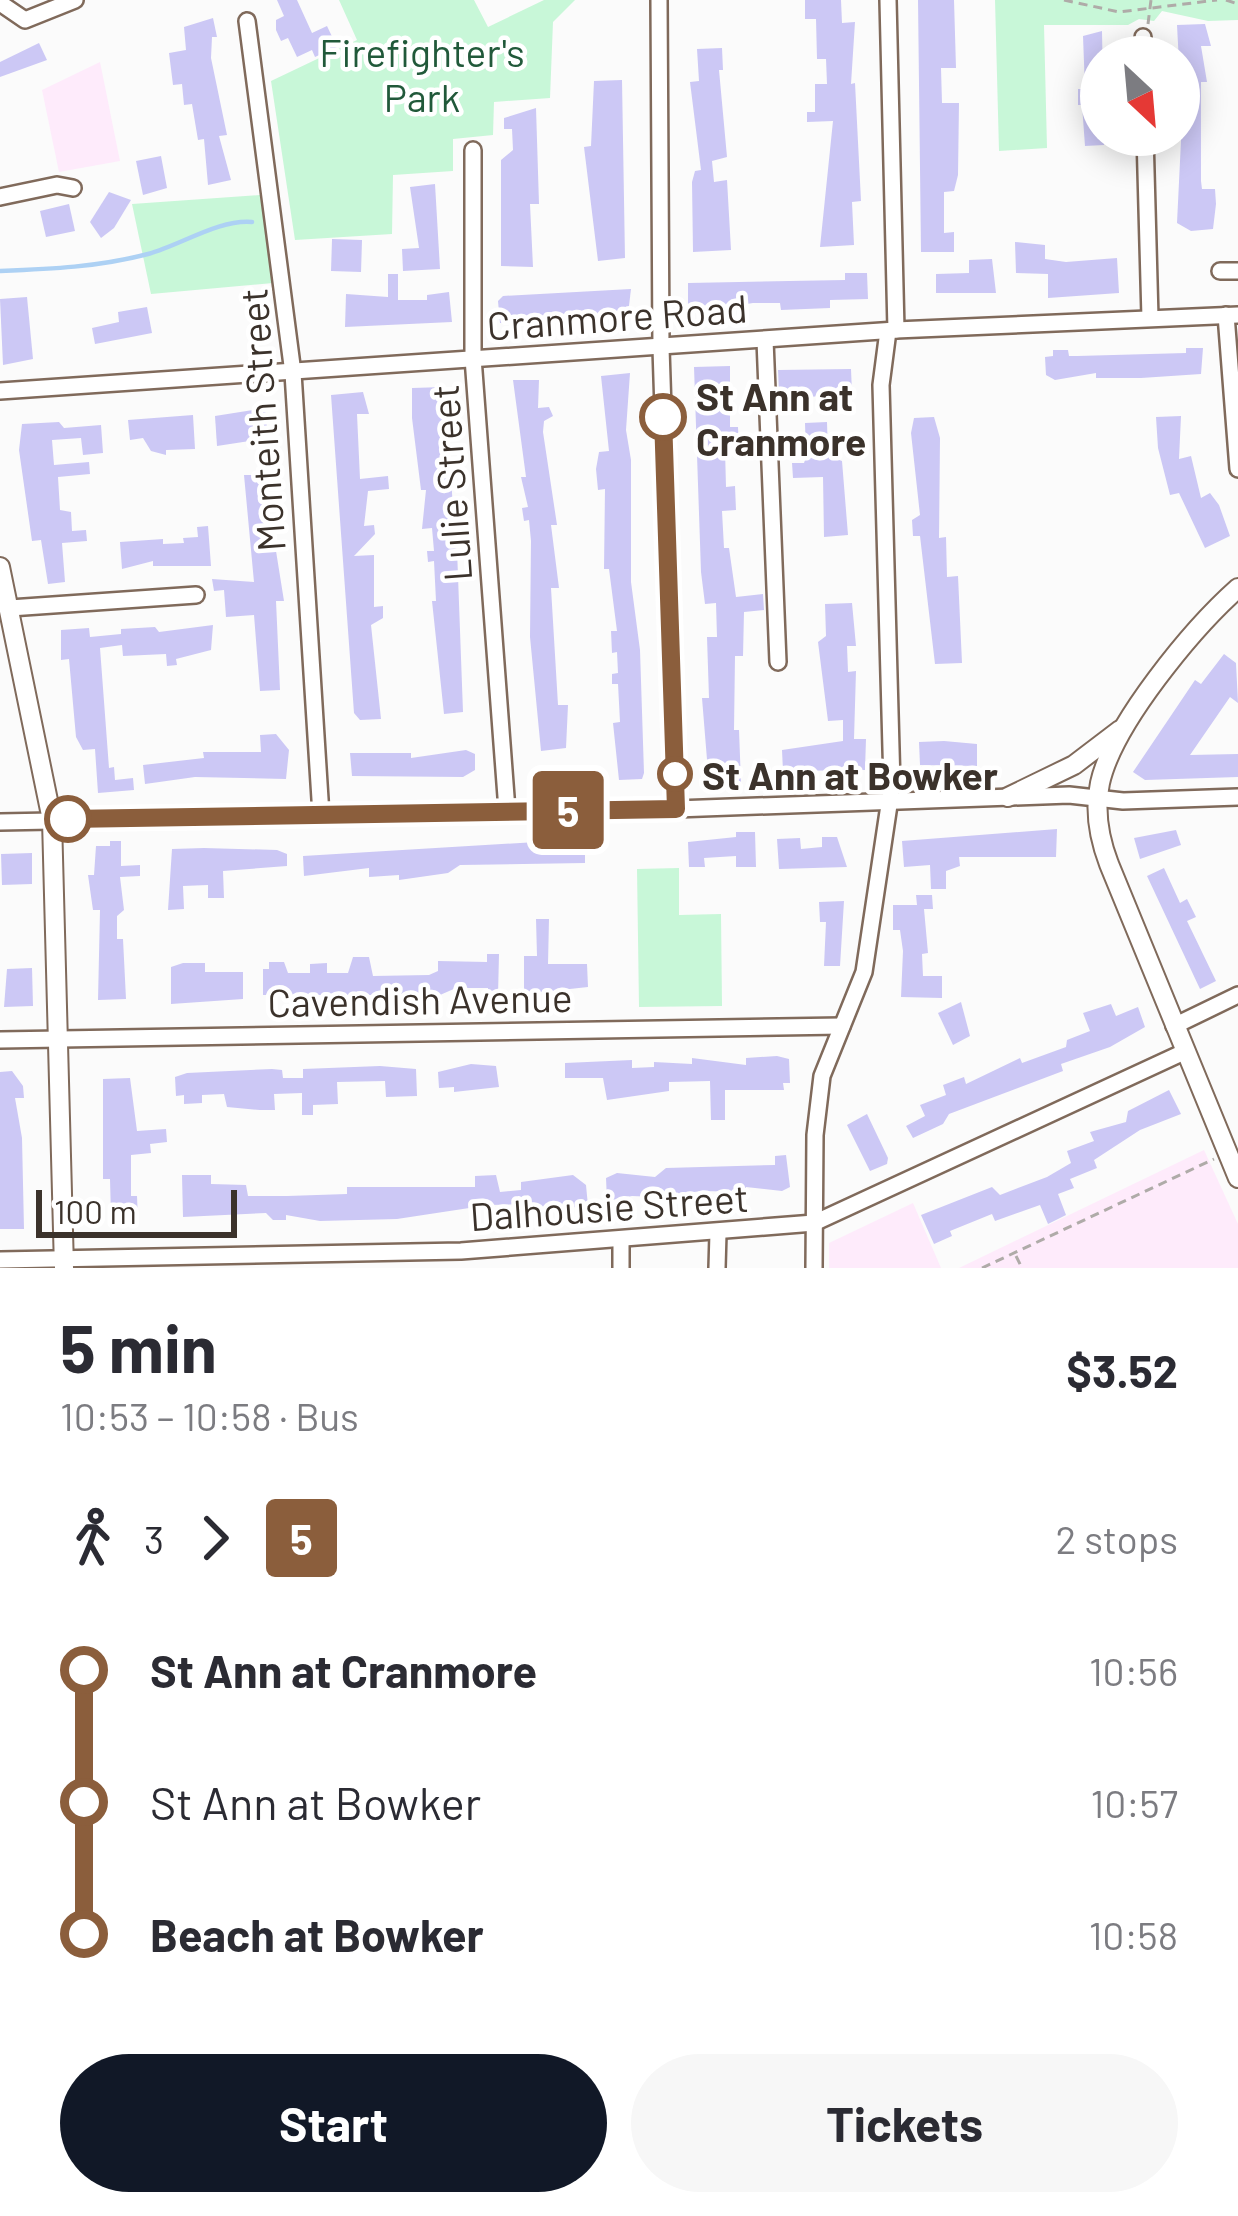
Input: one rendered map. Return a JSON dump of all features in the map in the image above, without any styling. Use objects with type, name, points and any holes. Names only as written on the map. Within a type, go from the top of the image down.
[{"type":"main road","points":[[0,566],[52,820],[64,1263]]},
{"type":"main road","points":[[1238,588],[1128,723],[1098,797],[1101,843],[1238,1178]]},
{"type":"main road","points":[[1008,796],[1074,765],[1128,723]]},
{"type":"street","points":[[0,2],[25,20],[75,0]]},
{"type":"street","points":[[659,0],[661,348],[676,809]]},
{"type":"street","points":[[814,1268],[815,1123],[822,1076],[864,972],[890,800],[881,385],[892,330],[887,0]]},
{"type":"street","name":"Monteith Street","points":[[247,21],[293,374],[321,815]]},
{"type":"street","name":"Lulie Street","points":[[472,150],[473,358],[507,810]]},
{"type":"street","points":[[1146,156],[1150,318]]},
{"type":"street","points":[[0,197],[57,185],[73,188]]},
{"type":"street","points":[[1232,315],[1238,469]]},
{"type":"street","name":"Cranmore Road","points":[[0,392],[892,330],[1232,315]]},
{"type":"street","points":[[764,340],[778,662]]},
{"type":"street","points":[[10,608],[196,595]]},
{"type":"street","points":[[1112,753],[1108,780],[1136,800]]},
{"type":"street","points":[[0,822],[676,809],[1008,796],[1238,797]]},
{"type":"street","points":[[1174,1026],[1238,995]]},
{"type":"street","name":"Cavendish Avenue","points":[[0,1040],[842,1026]]},
{"type":"street","name":"Dalhousie Street","points":[[0,1260],[64,1263],[461,1251],[814,1223],[1184,1052]]},
{"type":"street","points":[[717,1268],[718,1232]]},
{"type":"street","points":[[621,1240],[621,1268]]},
{"type":"path","points":[[1064,0],[1093,10],[1151,10],[1217,0]]},
{"type":"path","points":[[1087,0],[1093,10]]},
{"type":"path","points":[[1226,0],[1238,4]]},
{"type":"path","points":[[1143,36],[1151,1]]},
{"type":"path","points":[[982,1268],[1227,1154]]},
{"type":"path","points":[[1015,1254],[1022,1268]]},
{"type":"shaded area","points":[[100,62],[120,161],[59,172],[42,90]]},
{"type":"shaded area","points":[[1204,1150],[1238,1224],[1238,1268],[959,1268]]},
{"type":"shaded area","points":[[913,1203],[941,1268],[829,1268],[829,1243]]},
{"type":"green space","name":"Firefighter's Park","points":[[339,0],[474,0],[488,27],[544,0],[575,0],[553,22],[550,98],[494,102],[493,135],[453,139],[453,171],[393,175],[392,234],[295,240],[271,81],[357,40]]},
{"type":"green space","points":[[995,0],[1238,0],[1238,20],[1208,21],[1162,11],[1154,21],[1139,19],[1128,25],[1044,25],[1047,148],[999,151]]},
{"type":"green space","points":[[260,195],[273,283],[151,294],[132,204]]},
{"type":"green space","points":[[679,868],[679,915],[721,914],[722,1006],[639,1007],[637,869]]},
{"type":"building","points":[[277,0],[297,0],[312,33],[327,26],[337,47],[315,57],[312,50],[297,57],[288,38],[281,41],[276,30],[276,20],[284,16]]},
{"type":"building","points":[[805,0],[841,0],[842,23],[855,22],[851,84],[855,83],[861,201],[852,202],[854,245],[820,247],[833,121],[807,122],[807,112],[815,112],[815,84],[827,84],[826,59],[817,59],[816,19],[805,19]]},
{"type":"building","points":[[918,0],[954,0],[956,68],[941,68],[942,103],[959,103],[958,175],[954,191],[944,192],[944,233],[954,232],[954,252],[921,252]]},
{"type":"building","points":[[213,18],[217,37],[212,37],[211,58],[227,135],[219,136],[231,180],[208,185],[204,139],[198,140],[192,104],[184,105],[182,84],[173,85],[169,53],[186,50],[184,27]]},
{"type":"building","points":[[1205,24],[1211,46],[1201,46],[1207,82],[1201,82],[1201,181],[1202,189],[1215,189],[1213,229],[1191,231],[1177,223],[1180,156],[1200,156],[1200,36],[1178,36],[1177,25]]},
{"type":"building","points":[[39,43],[47,60],[0,77],[0,62]]},
{"type":"building","points":[[722,48],[723,70],[719,70],[727,157],[712,161],[714,182],[727,180],[731,250],[693,252],[692,182],[695,171],[701,170],[690,82],[699,81],[697,49]]},
{"type":"building","points":[[622,80],[625,258],[598,261],[584,147],[591,146],[594,81]]},
{"type":"building","points":[[536,108],[539,204],[530,204],[533,267],[501,266],[501,160],[513,150],[512,129],[504,129],[504,118]]},
{"type":"building","points":[[161,156],[167,188],[143,195],[136,161]]},
{"type":"building","points":[[435,184],[440,269],[403,271],[402,249],[419,248],[410,187]]},
{"type":"building","points":[[109,192],[131,200],[114,228],[101,238],[90,222]]},
{"type":"building","points":[[69,204],[75,231],[46,237],[40,211]]},
{"type":"building","points":[[332,239],[362,240],[361,272],[331,271]]},
{"type":"building","points":[[1015,242],[1045,245],[1045,259],[1117,258],[1119,293],[1048,298],[1048,274],[1016,273]]},
{"type":"building","points":[[992,259],[996,293],[936,293],[936,274],[969,273],[969,260]]},
{"type":"building","points":[[845,273],[867,273],[868,299],[830,300],[830,308],[781,310],[780,303],[753,303],[688,313],[688,283],[845,280]]},
{"type":"building","points":[[388,274],[398,274],[398,300],[427,300],[427,295],[449,292],[452,322],[345,327],[346,294],[388,297]]},
{"type":"building","points":[[631,289],[628,314],[500,323],[498,301],[503,296]]},
{"type":"building","points":[[27,297],[33,359],[3,365],[0,299]]},
{"type":"building","points":[[147,307],[152,333],[95,344],[92,328],[119,322],[118,312]]},
{"type":"building","points":[[1186,348],[1203,348],[1201,374],[1096,378],[1096,373],[1055,380],[1046,375],[1045,357],[1053,356],[1053,350],[1068,350],[1069,356],[1077,356],[1186,353]]},
{"type":"building","points":[[730,366],[730,427],[738,427],[739,448],[725,449],[726,487],[735,486],[736,510],[722,511],[724,548],[729,548],[736,597],[763,594],[764,610],[744,612],[743,656],[735,656],[734,730],[739,730],[741,783],[709,784],[702,698],[709,698],[707,637],[717,637],[716,603],[705,604],[701,572],[694,367]]},
{"type":"building","points":[[851,369],[852,393],[799,398],[799,392],[779,393],[778,370]]},
{"type":"building","points":[[630,373],[626,430],[631,460],[631,582],[640,650],[644,773],[642,779],[619,780],[613,723],[620,722],[618,684],[612,684],[612,674],[618,673],[617,652],[612,653],[611,631],[617,631],[609,569],[604,569],[605,489],[598,490],[596,469],[599,452],[609,451],[601,376]]},
{"type":"building","points":[[513,380],[539,380],[538,408],[549,407],[553,416],[544,421],[543,432],[557,525],[551,525],[559,588],[551,588],[558,705],[568,705],[566,748],[541,751],[530,637],[531,541],[522,508],[528,507],[521,477],[526,477]]},
{"type":"building","points":[[444,387],[446,476],[451,476],[454,526],[447,531],[448,546],[457,549],[463,712],[444,714],[432,601],[436,601],[434,561],[428,562],[427,551],[434,551],[432,528],[422,529],[426,490],[421,490],[412,388]]},
{"type":"building","points":[[363,392],[369,414],[357,414],[360,479],[388,476],[389,489],[368,491],[364,526],[374,525],[375,534],[354,556],[374,555],[374,607],[383,606],[383,618],[371,625],[381,719],[360,720],[354,713],[331,395]]},
{"type":"building","points":[[265,408],[268,438],[217,446],[215,416]]},
{"type":"building","points":[[193,415],[195,449],[166,450],[166,455],[151,451],[143,438],[130,440],[128,420]]},
{"type":"building","points":[[1181,416],[1179,459],[1191,456],[1201,498],[1210,493],[1230,536],[1205,548],[1179,493],[1170,495],[1158,448],[1156,417]]},
{"type":"building","points":[[934,417],[940,438],[939,538],[946,537],[947,577],[958,576],[962,663],[935,664],[920,536],[913,536],[912,520],[920,515],[911,433],[914,418]]},
{"type":"building","points":[[59,422],[64,428],[101,425],[103,453],[83,455],[81,438],[52,440],[54,465],[89,462],[90,474],[58,477],[60,510],[71,512],[72,531],[86,530],[87,541],[62,543],[65,582],[48,584],[41,540],[32,541],[19,450],[22,424]]},
{"type":"building","points":[[827,422],[828,456],[842,461],[848,535],[824,537],[823,477],[793,478],[792,463],[804,463],[806,457],[805,423]]},
{"type":"building","points":[[244,475],[259,475],[259,488],[267,488],[271,552],[276,551],[284,601],[276,601],[280,690],[260,691],[254,615],[226,617],[224,590],[214,591],[212,579],[254,582]]},
{"type":"building","points":[[208,526],[211,566],[153,566],[153,561],[122,569],[120,542],[163,539],[163,544],[184,543],[183,538],[198,537],[197,527]]},
{"type":"building","points":[[852,603],[856,646],[847,646],[848,672],[856,671],[854,739],[866,739],[865,770],[783,771],[782,750],[843,741],[843,720],[828,721],[818,642],[826,636],[825,604]]},
{"type":"building","points":[[213,625],[211,650],[176,659],[177,665],[167,666],[166,654],[123,656],[122,645],[100,648],[109,768],[114,767],[115,780],[133,778],[134,790],[98,793],[95,749],[83,750],[76,737],[69,659],[61,660],[61,630],[89,628],[90,637],[121,634],[121,629],[155,627],[159,632]]},
{"type":"building","points":[[1224,654],[1236,663],[1238,703],[1230,697],[1190,755],[1238,754],[1238,777],[1145,780],[1133,772],[1195,680],[1201,684]]},
{"type":"building","points":[[276,734],[289,750],[286,779],[195,777],[145,784],[143,765],[204,758],[203,752],[261,752],[260,735]]},
{"type":"building","points":[[919,742],[977,744],[977,766],[920,765]]},
{"type":"building","points":[[466,750],[475,754],[475,770],[463,777],[352,776],[350,753],[411,753],[411,758]]},
{"type":"building","points":[[1057,829],[1056,857],[959,857],[960,866],[946,871],[946,889],[931,889],[930,865],[904,867],[902,841]]},
{"type":"building","points":[[1176,830],[1181,845],[1140,859],[1134,838]]},
{"type":"building","points":[[736,832],[755,832],[756,867],[736,867],[736,856],[704,858],[705,867],[689,867],[688,842],[736,837]]},
{"type":"building","points":[[822,837],[837,837],[847,867],[779,869],[777,839],[800,838],[801,849],[822,847]]},
{"type":"building","points":[[585,839],[585,863],[460,865],[448,873],[399,880],[399,875],[369,877],[369,868],[304,876],[303,856]]},
{"type":"building","points":[[110,841],[121,841],[121,866],[140,865],[140,876],[120,877],[124,910],[117,916],[117,939],[123,939],[126,999],[98,1000],[100,910],[93,910],[88,875],[94,875],[96,846],[110,846]]},
{"type":"building","points":[[172,849],[277,850],[287,854],[287,866],[223,871],[224,898],[208,898],[208,885],[183,886],[184,909],[168,910]]},
{"type":"building","points":[[32,853],[32,884],[2,885],[1,854]]},
{"type":"building","points":[[1164,868],[1180,903],[1187,899],[1196,917],[1187,921],[1216,981],[1200,989],[1147,876]]},
{"type":"building","points":[[916,895],[932,895],[933,909],[924,909],[928,953],[922,954],[923,976],[942,976],[942,998],[901,997],[903,951],[900,930],[893,930],[893,905],[917,905]]},
{"type":"building","points":[[844,901],[840,966],[824,966],[826,922],[820,922],[819,902]]},
{"type":"building","points":[[536,919],[549,919],[548,964],[587,964],[588,987],[524,994],[524,956],[537,956]]},
{"type":"building","points":[[487,954],[499,954],[498,996],[488,996],[488,988],[456,988],[440,995],[263,995],[263,969],[269,969],[269,962],[284,962],[288,973],[310,973],[310,964],[327,963],[327,973],[348,973],[353,957],[369,957],[373,976],[429,975],[438,971],[438,961],[487,962]]},
{"type":"building","points":[[205,963],[205,972],[243,972],[243,999],[171,1004],[171,967]]},
{"type":"building","points":[[32,968],[33,1006],[4,1007],[7,969]]},
{"type":"building","points":[[961,1002],[970,1036],[953,1045],[938,1013]]},
{"type":"building","points":[[1111,1004],[1116,1016],[1138,1007],[1145,1027],[1110,1047],[1061,1064],[1063,1071],[949,1114],[943,1124],[913,1138],[906,1126],[925,1116],[920,1105],[946,1095],[943,1085],[964,1077],[966,1084],[1020,1058],[1022,1063],[1066,1047],[1067,1040],[1090,1031],[1083,1013]]},
{"type":"building","points":[[692,1058],[746,1065],[746,1058],[789,1059],[790,1083],[783,1083],[784,1090],[725,1090],[725,1120],[711,1120],[710,1081],[669,1082],[669,1091],[607,1100],[603,1078],[565,1078],[565,1063],[632,1060],[632,1068],[654,1067],[654,1062],[692,1064]]},
{"type":"building","points":[[471,1064],[496,1066],[499,1087],[454,1092],[454,1087],[439,1088],[438,1072]]},
{"type":"building","points":[[272,1069],[282,1070],[283,1078],[303,1078],[303,1069],[416,1069],[417,1096],[386,1097],[385,1081],[337,1082],[338,1104],[313,1105],[313,1115],[302,1115],[302,1093],[274,1094],[275,1110],[227,1107],[224,1094],[202,1095],[202,1103],[184,1104],[184,1095],[176,1096],[175,1077],[187,1073]]},
{"type":"building","points":[[12,1071],[23,1086],[24,1098],[15,1098],[22,1138],[24,1229],[0,1229],[0,1072]]},
{"type":"building","points":[[130,1078],[137,1131],[166,1129],[167,1142],[150,1144],[151,1153],[131,1155],[131,1196],[137,1196],[138,1221],[111,1216],[110,1179],[103,1179],[103,1079]]},
{"type":"building","points":[[1169,1090],[1181,1114],[1140,1130],[1094,1160],[1097,1168],[1070,1179],[1074,1188],[1058,1194],[1066,1215],[1048,1224],[1040,1205],[995,1221],[992,1214],[950,1231],[952,1236],[934,1244],[921,1215],[992,1187],[1000,1195],[1047,1177],[1071,1163],[1067,1151],[1094,1141],[1090,1132],[1126,1122],[1128,1111]]},
{"type":"building","points":[[867,1114],[888,1158],[887,1164],[870,1171],[847,1125]]},
{"type":"building","points":[[786,1155],[790,1187],[782,1191],[746,1187],[746,1192],[702,1191],[678,1194],[678,1198],[632,1196],[607,1201],[606,1178],[617,1173],[655,1177],[666,1168],[775,1165],[775,1156]]},
{"type":"building","points":[[182,1175],[211,1175],[211,1184],[246,1185],[248,1196],[287,1196],[347,1194],[347,1187],[475,1187],[475,1176],[496,1175],[500,1192],[521,1190],[521,1182],[573,1175],[586,1185],[588,1206],[535,1211],[534,1204],[489,1205],[397,1219],[320,1221],[286,1215],[286,1220],[273,1220],[266,1213],[183,1217]]},
{"type":"waterway","points":[[0,271],[129,258],[226,224],[252,222]]},
{"type":"bus line","name":"5","points":[[68,819],[676,809],[663,417]]},
{"type":"place","name":"St Ann at Cranmore","points":[[663,417]]},
{"type":"place","name":"St Ann at Bowker","points":[[675,774]]}]
